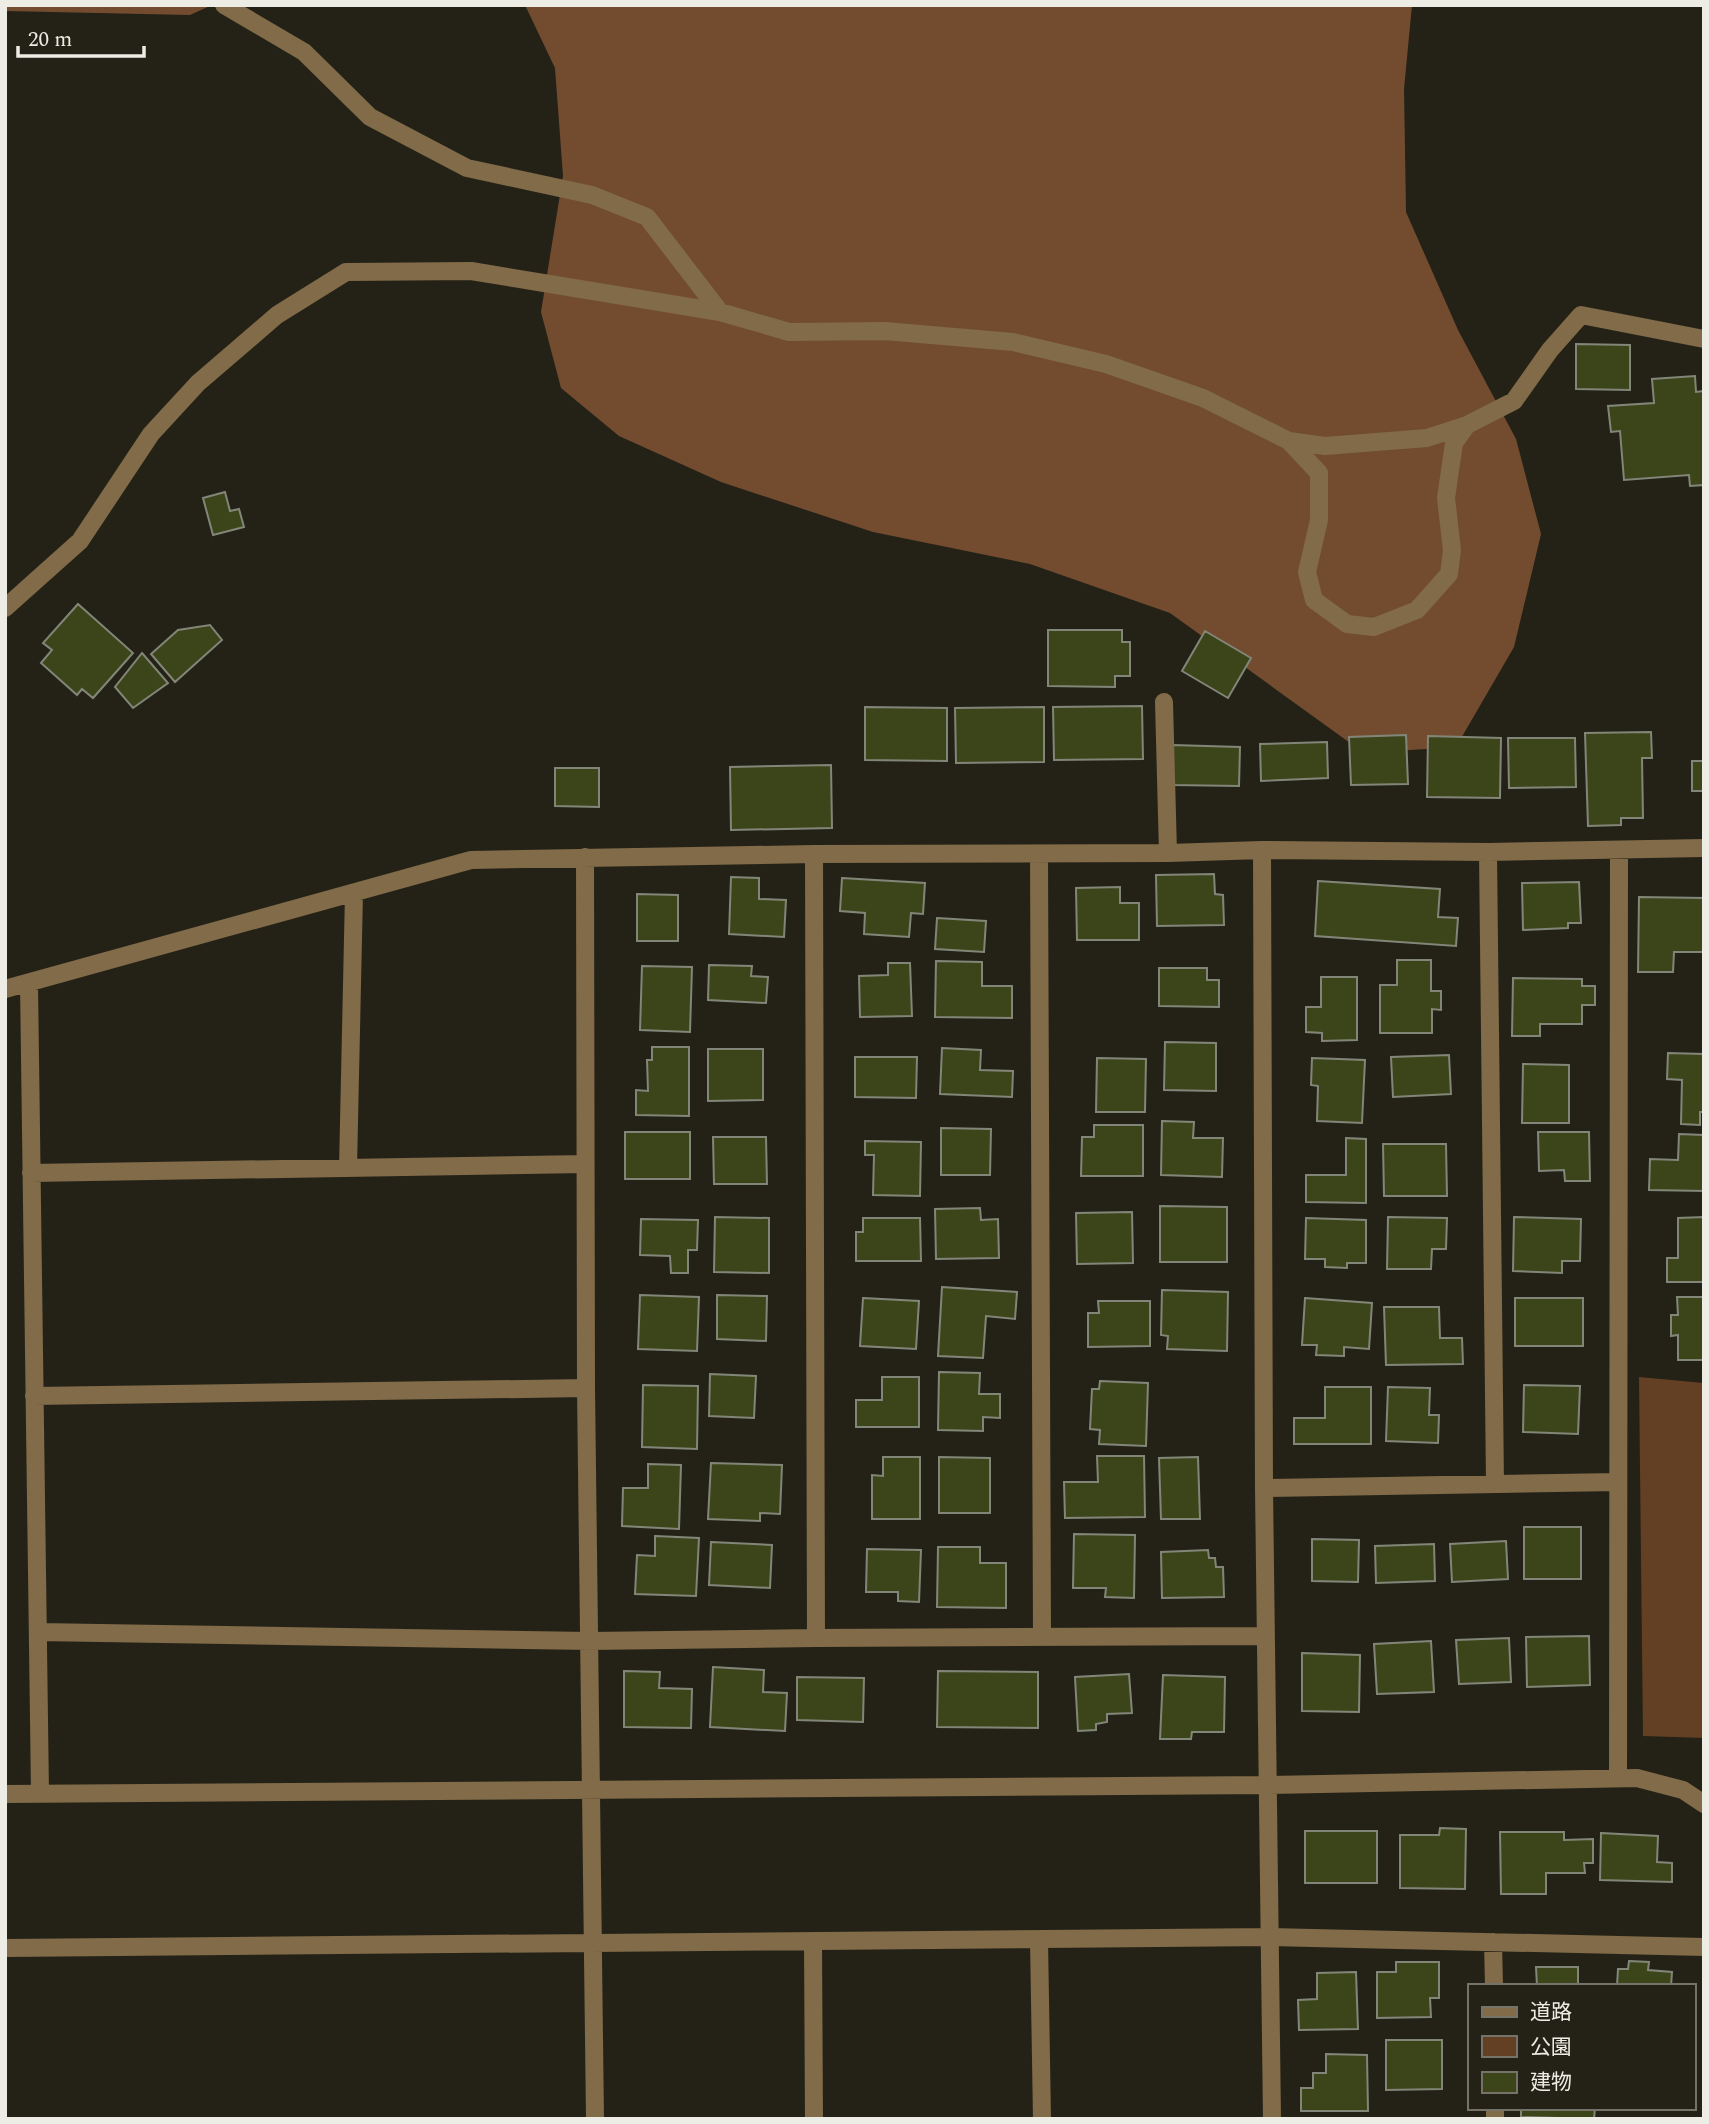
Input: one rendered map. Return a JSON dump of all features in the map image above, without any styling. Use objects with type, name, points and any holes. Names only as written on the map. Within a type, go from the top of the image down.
[{"type":"street","points":[[224,5],[304,52],[370,117],[467,168],[592,195],[647,218],[720,312]]},
{"type":"street","points":[[5,608],[80,541],[151,434],[198,383],[277,315],[346,272],[471,271],[720,312],[789,332],[886,331],[1013,342],[1106,364],[1203,398],[1289,441],[1325,446],[1427,438],[1467,425],[1514,401],[1550,351],[1581,315],[1704,339]]},
{"type":"street","points":[[1289,441],[1319,473],[1319,520],[1307,572],[1314,600],[1347,624],[1374,627],[1417,610],[1449,574],[1452,550],[1446,498],[1454,443],[1467,425]]},
{"type":"street","points":[[1164,702],[1168,853]]},
{"type":"street","points":[[5,989],[471,860],[1262,850],[1488,852],[1704,848]]},
{"type":"street","points":[[1262,850],[1264,1488],[1272,2119]]},
{"type":"street","points":[[1618,1778],[1619,850]]},
{"type":"street","points":[[1488,852],[1495,1484]]},
{"type":"street","points":[[1040,853],[1042,1636]]},
{"type":"street","points":[[814,855],[816,1638]]},
{"type":"street","points":[[585,857],[586,1388],[595,2119]]},
{"type":"street","points":[[348,1168],[354,893]]},
{"type":"street","points":[[29,983],[40,1793]]},
{"type":"street","points":[[32,1174],[585,1164]]},
{"type":"street","points":[[34,1396],[586,1388]]},
{"type":"street","points":[[1264,1488],[1618,1482]]},
{"type":"street","points":[[38,1632],[590,1641],[1266,1636]]},
{"type":"street","points":[[5,1794],[1269,1785],[1618,1778],[1637,1779],[1683,1790],[1704,1804]]},
{"type":"street","points":[[5,1948],[593,1945],[1270,1937],[1704,1947]]},
{"type":"street","points":[[1039,1940],[1042,2119]]},
{"type":"street","points":[[1493,1942],[1494,1984]]},
{"type":"street","points":[[813,1943],[814,2119]]},
{"type":"green space","points":[[1639,1377],[1704,1383],[1704,1738],[1643,1736]]},
{"type":"shaded area","points":[[5,5],[212,5],[190,15],[5,11]]},
{"type":"shaded area","points":[[525,5],[1412,5],[1404,89],[1406,212],[1458,330],[1516,439],[1541,534],[1514,647],[1456,747],[1364,753],[1170,613],[1030,564],[873,532],[721,482],[619,436],[561,388],[541,312],[563,176],[555,68]]},
{"type":"building","points":[[1576,344],[1630,345],[1630,390],[1576,389]]},
{"type":"building","points":[[1695,376],[1696,392],[1704,391],[1704,485],[1690,486],[1689,475],[1624,480],[1620,431],[1611,432],[1608,406],[1654,403],[1652,379]]},
{"type":"building","points":[[225,492],[230,511],[239,509],[244,527],[213,535],[203,498]]},
{"type":"building","points":[[78,604],[133,653],[93,698],[82,689],[77,695],[41,663],[52,650],[43,643]]},
{"type":"building","points":[[210,625],[222,640],[175,682],[151,654],[178,630]]},
{"type":"building","points":[[1048,630],[1122,630],[1122,642],[1130,642],[1130,676],[1115,676],[1115,687],[1048,686]]},
{"type":"building","points":[[1205,631],[1251,658],[1228,698],[1182,671]]},
{"type":"building","points":[[142,653],[168,683],[133,708],[115,687]]},
{"type":"building","points":[[1142,706],[1143,759],[1054,760],[1053,707]]},
{"type":"building","points":[[865,707],[947,708],[947,761],[865,760]]},
{"type":"building","points":[[1044,707],[1044,762],[956,763],[955,708]]},
{"type":"building","points":[[1651,732],[1652,758],[1642,758],[1643,818],[1621,818],[1621,825],[1588,826],[1585,733]]},
{"type":"building","points":[[1406,735],[1408,784],[1351,785],[1349,737]]},
{"type":"building","points":[[1428,736],[1501,738],[1500,798],[1427,797]]},
{"type":"building","points":[[1508,738],[1575,738],[1576,787],[1509,788]]},
{"type":"building","points":[[1327,742],[1328,778],[1261,781],[1260,744]]},
{"type":"building","points":[[1172,745],[1240,747],[1239,786],[1172,785]]},
{"type":"building","points":[[1692,761],[1704,761],[1704,791],[1692,791]]},
{"type":"building","points":[[831,765],[832,828],[731,830],[730,767]]},
{"type":"building","points":[[555,768],[599,768],[599,807],[555,806]]},
{"type":"building","points":[[1214,874],[1215,894],[1223,895],[1224,925],[1157,926],[1156,875]]},
{"type":"building","points":[[731,877],[759,878],[759,899],[786,900],[784,937],[729,934]]},
{"type":"building","points":[[842,878],[925,883],[923,914],[911,913],[909,937],[864,934],[865,913],[840,911]]},
{"type":"building","points":[[1318,881],[1440,889],[1438,917],[1458,918],[1456,946],[1315,936]]},
{"type":"building","points":[[1579,882],[1581,923],[1568,923],[1568,928],[1523,930],[1522,883]]},
{"type":"building","points":[[1120,887],[1120,903],[1139,903],[1139,940],[1077,940],[1076,888]]},
{"type":"building","points":[[637,894],[678,895],[678,941],[637,941]]},
{"type":"building","points":[[1639,897],[1704,898],[1704,952],[1674,952],[1673,972],[1638,972]]},
{"type":"building","points":[[937,918],[986,921],[984,952],[935,949]]},
{"type":"building","points":[[1397,960],[1431,960],[1431,991],[1441,991],[1441,1010],[1432,1009],[1432,1033],[1380,1033],[1380,985],[1397,985]]},
{"type":"building","points":[[936,961],[982,962],[982,986],[1012,986],[1012,1018],[935,1017]]},
{"type":"building","points":[[888,963],[910,963],[912,1016],[860,1017],[859,976],[888,975]]},
{"type":"building","points":[[709,965],[752,966],[751,976],[768,977],[766,1003],[708,1000]]},
{"type":"building","points":[[642,966],[692,967],[690,1032],[640,1030]]},
{"type":"building","points":[[1159,968],[1207,968],[1207,980],[1219,980],[1219,1007],[1159,1006]]},
{"type":"building","points":[[1321,977],[1357,977],[1357,1040],[1322,1041],[1322,1033],[1306,1032],[1306,1007],[1321,1007]]},
{"type":"building","points":[[1513,978],[1582,979],[1582,986],[1595,986],[1595,1005],[1582,1005],[1582,1024],[1540,1024],[1540,1036],[1512,1036]]},
{"type":"building","points":[[1165,1042],[1216,1043],[1216,1091],[1164,1090]]},
{"type":"building","points":[[652,1047],[689,1047],[689,1116],[636,1115],[636,1090],[648,1091],[647,1060],[652,1060]]},
{"type":"building","points":[[942,1048],[981,1050],[980,1070],[1013,1071],[1012,1097],[940,1094]]},
{"type":"building","points":[[708,1049],[763,1049],[763,1100],[708,1101]]},
{"type":"building","points":[[1668,1053],[1704,1054],[1704,1112],[1700,1112],[1700,1125],[1681,1124],[1682,1080],[1667,1079]]},
{"type":"building","points":[[1449,1055],[1451,1094],[1393,1097],[1391,1057]]},
{"type":"building","points":[[855,1057],[917,1057],[916,1098],[855,1097]]},
{"type":"building","points":[[1097,1058],[1146,1059],[1145,1112],[1096,1112]]},
{"type":"building","points":[[1312,1058],[1365,1060],[1362,1123],[1317,1121],[1318,1086],[1311,1085]]},
{"type":"building","points":[[1523,1064],[1569,1065],[1569,1123],[1522,1123]]},
{"type":"building","points":[[1162,1121],[1194,1122],[1193,1138],[1223,1138],[1222,1177],[1161,1175]]},
{"type":"building","points":[[1094,1125],[1143,1125],[1143,1176],[1081,1176],[1082,1137],[1094,1137]]},
{"type":"building","points":[[941,1128],[991,1129],[990,1175],[941,1175]]},
{"type":"building","points":[[625,1132],[690,1132],[690,1179],[625,1179]]},
{"type":"building","points":[[1538,1132],[1589,1132],[1590,1181],[1565,1181],[1564,1170],[1539,1171]]},
{"type":"building","points":[[1679,1134],[1704,1135],[1704,1191],[1649,1190],[1650,1159],[1678,1160]]},
{"type":"building","points":[[713,1137],[766,1137],[767,1184],[714,1184]]},
{"type":"building","points":[[1346,1138],[1366,1139],[1366,1203],[1306,1202],[1306,1175],[1346,1175]]},
{"type":"building","points":[[865,1141],[921,1142],[920,1196],[873,1195],[874,1155],[865,1155]]},
{"type":"building","points":[[1383,1144],[1446,1144],[1447,1196],[1384,1196]]},
{"type":"building","points":[[1160,1206],[1227,1207],[1227,1262],[1160,1262]]},
{"type":"building","points":[[980,1208],[981,1220],[998,1219],[999,1258],[936,1259],[935,1209]]},
{"type":"building","points":[[1132,1212],[1133,1263],[1077,1264],[1076,1213]]},
{"type":"building","points":[[715,1217],[769,1218],[769,1273],[714,1272]]},
{"type":"building","points":[[1388,1217],[1447,1218],[1446,1249],[1432,1249],[1431,1269],[1387,1269]]},
{"type":"building","points":[[1514,1217],[1581,1219],[1580,1261],[1562,1261],[1562,1273],[1513,1271]]},
{"type":"building","points":[[1704,1217],[1704,1282],[1667,1282],[1667,1258],[1678,1258],[1678,1218]]},
{"type":"building","points":[[863,1218],[920,1218],[921,1261],[856,1261],[856,1232],[863,1232]]},
{"type":"building","points":[[1306,1218],[1366,1220],[1366,1263],[1347,1263],[1347,1268],[1325,1267],[1325,1259],[1305,1259]]},
{"type":"building","points":[[641,1219],[698,1220],[697,1250],[688,1250],[688,1273],[671,1273],[670,1256],[640,1255]]},
{"type":"building","points":[[942,1287],[1017,1292],[1015,1319],[986,1316],[983,1358],[938,1356]]},
{"type":"building","points":[[1162,1290],[1228,1292],[1227,1351],[1167,1349],[1168,1336],[1161,1335]]},
{"type":"building","points":[[640,1295],[699,1297],[697,1351],[638,1349]]},
{"type":"building","points":[[717,1295],[767,1296],[766,1341],[717,1339]]},
{"type":"building","points":[[1677,1297],[1704,1297],[1704,1360],[1678,1360],[1678,1335],[1671,1336],[1671,1315],[1678,1315]]},
{"type":"building","points":[[863,1298],[919,1301],[916,1349],[860,1346]]},
{"type":"building","points":[[1305,1298],[1372,1303],[1369,1349],[1344,1347],[1344,1356],[1316,1355],[1317,1345],[1302,1345]]},
{"type":"building","points":[[1515,1298],[1583,1298],[1583,1346],[1515,1346]]},
{"type":"building","points":[[1098,1301],[1150,1301],[1150,1346],[1088,1347],[1088,1313],[1099,1313]]},
{"type":"building","points":[[1384,1307],[1439,1307],[1440,1338],[1462,1338],[1463,1364],[1386,1365]]},
{"type":"building","points":[[939,1372],[980,1373],[979,1394],[1000,1394],[1000,1418],[983,1417],[983,1431],[938,1430]]},
{"type":"building","points":[[710,1374],[756,1376],[754,1418],[709,1416]]},
{"type":"building","points":[[882,1377],[919,1377],[919,1427],[856,1427],[856,1400],[882,1400]]},
{"type":"building","points":[[1100,1381],[1148,1383],[1146,1446],[1099,1444],[1100,1430],[1090,1429],[1092,1389],[1099,1389]]},
{"type":"building","points":[[643,1385],[698,1386],[697,1449],[642,1447]]},
{"type":"building","points":[[1524,1385],[1580,1386],[1578,1434],[1523,1432]]},
{"type":"building","points":[[1325,1387],[1371,1387],[1371,1444],[1294,1444],[1294,1418],[1325,1418]]},
{"type":"building","points":[[1388,1387],[1430,1388],[1429,1415],[1439,1415],[1438,1443],[1386,1441]]},
{"type":"building","points":[[1097,1456],[1144,1456],[1145,1517],[1065,1518],[1064,1482],[1098,1482]]},
{"type":"building","points":[[883,1457],[920,1457],[920,1519],[872,1519],[872,1475],[883,1476]]},
{"type":"building","points":[[939,1457],[990,1458],[990,1513],[939,1513]]},
{"type":"building","points":[[1198,1457],[1200,1519],[1161,1519],[1159,1458]]},
{"type":"building","points":[[711,1463],[782,1465],[780,1514],[760,1513],[760,1521],[708,1519]]},
{"type":"building","points":[[648,1464],[681,1465],[679,1529],[622,1526],[623,1488],[648,1488]]},
{"type":"building","points":[[1524,1527],[1581,1527],[1581,1579],[1524,1579]]},
{"type":"building","points":[[1074,1534],[1135,1535],[1134,1598],[1105,1597],[1106,1588],[1073,1588]]},
{"type":"building","points":[[655,1536],[699,1538],[696,1596],[635,1594],[637,1555],[655,1556]]},
{"type":"building","points":[[1312,1539],[1359,1540],[1358,1582],[1312,1581]]},
{"type":"building","points":[[1506,1541],[1508,1579],[1452,1582],[1450,1544]]},
{"type":"building","points":[[711,1542],[772,1545],[770,1588],[709,1585]]},
{"type":"building","points":[[1434,1544],[1435,1581],[1376,1583],[1375,1546]]},
{"type":"building","points":[[938,1547],[980,1547],[980,1563],[1006,1563],[1006,1608],[937,1607]]},
{"type":"building","points":[[867,1549],[921,1550],[919,1602],[898,1601],[898,1592],[866,1592]]},
{"type":"building","points":[[1208,1550],[1209,1558],[1215,1558],[1216,1567],[1223,1567],[1224,1597],[1162,1598],[1161,1552]]},
{"type":"building","points":[[1589,1636],[1590,1685],[1527,1687],[1526,1637]]},
{"type":"building","points":[[1509,1638],[1511,1682],[1459,1684],[1456,1640]]},
{"type":"building","points":[[1431,1641],[1434,1692],[1377,1694],[1374,1644]]},
{"type":"building","points":[[1302,1653],[1360,1655],[1359,1712],[1302,1711]]},
{"type":"building","points":[[713,1667],[764,1670],[763,1692],[787,1693],[785,1731],[710,1727]]},
{"type":"building","points":[[624,1671],[660,1672],[659,1688],[692,1689],[691,1728],[624,1727]]},
{"type":"building","points":[[938,1671],[1038,1672],[1038,1728],[937,1727]]},
{"type":"building","points":[[1129,1674],[1132,1713],[1107,1714],[1107,1722],[1096,1724],[1096,1730],[1078,1731],[1075,1677]]},
{"type":"building","points":[[1163,1675],[1225,1677],[1224,1732],[1192,1732],[1191,1739],[1160,1739]]},
{"type":"building","points":[[797,1677],[864,1678],[863,1722],[797,1720]]},
{"type":"building","points":[[1440,1828],[1466,1829],[1465,1889],[1400,1888],[1400,1835],[1439,1835]]},
{"type":"building","points":[[1305,1831],[1377,1831],[1377,1883],[1305,1883]]},
{"type":"building","points":[[1500,1832],[1564,1832],[1564,1840],[1593,1839],[1593,1863],[1584,1863],[1585,1873],[1546,1873],[1546,1894],[1501,1894]]},
{"type":"building","points":[[1601,1833],[1658,1836],[1657,1862],[1672,1863],[1672,1882],[1600,1880]]},
{"type":"building","points":[[1629,1961],[1649,1962],[1648,1970],[1672,1972],[1671,1984],[1617,1984],[1618,1969],[1628,1969]]},
{"type":"building","points":[[1396,1962],[1439,1962],[1439,1998],[1430,1998],[1431,2017],[1377,2018],[1377,1972],[1396,1972]]},
{"type":"building","points":[[1536,1967],[1578,1967],[1578,1984],[1537,1984]]},
{"type":"building","points":[[1356,1972],[1358,2029],[1299,2030],[1298,2000],[1317,1999],[1317,1973]]},
{"type":"building","points":[[1386,2040],[1442,2040],[1442,2089],[1386,2090]]},
{"type":"building","points":[[1326,2054],[1367,2055],[1368,2111],[1301,2111],[1301,2088],[1313,2088],[1313,2073],[1326,2073]]},
{"type":"building","points":[[1521,2110],[1595,2110],[1594,2119],[1521,2117]]}]
